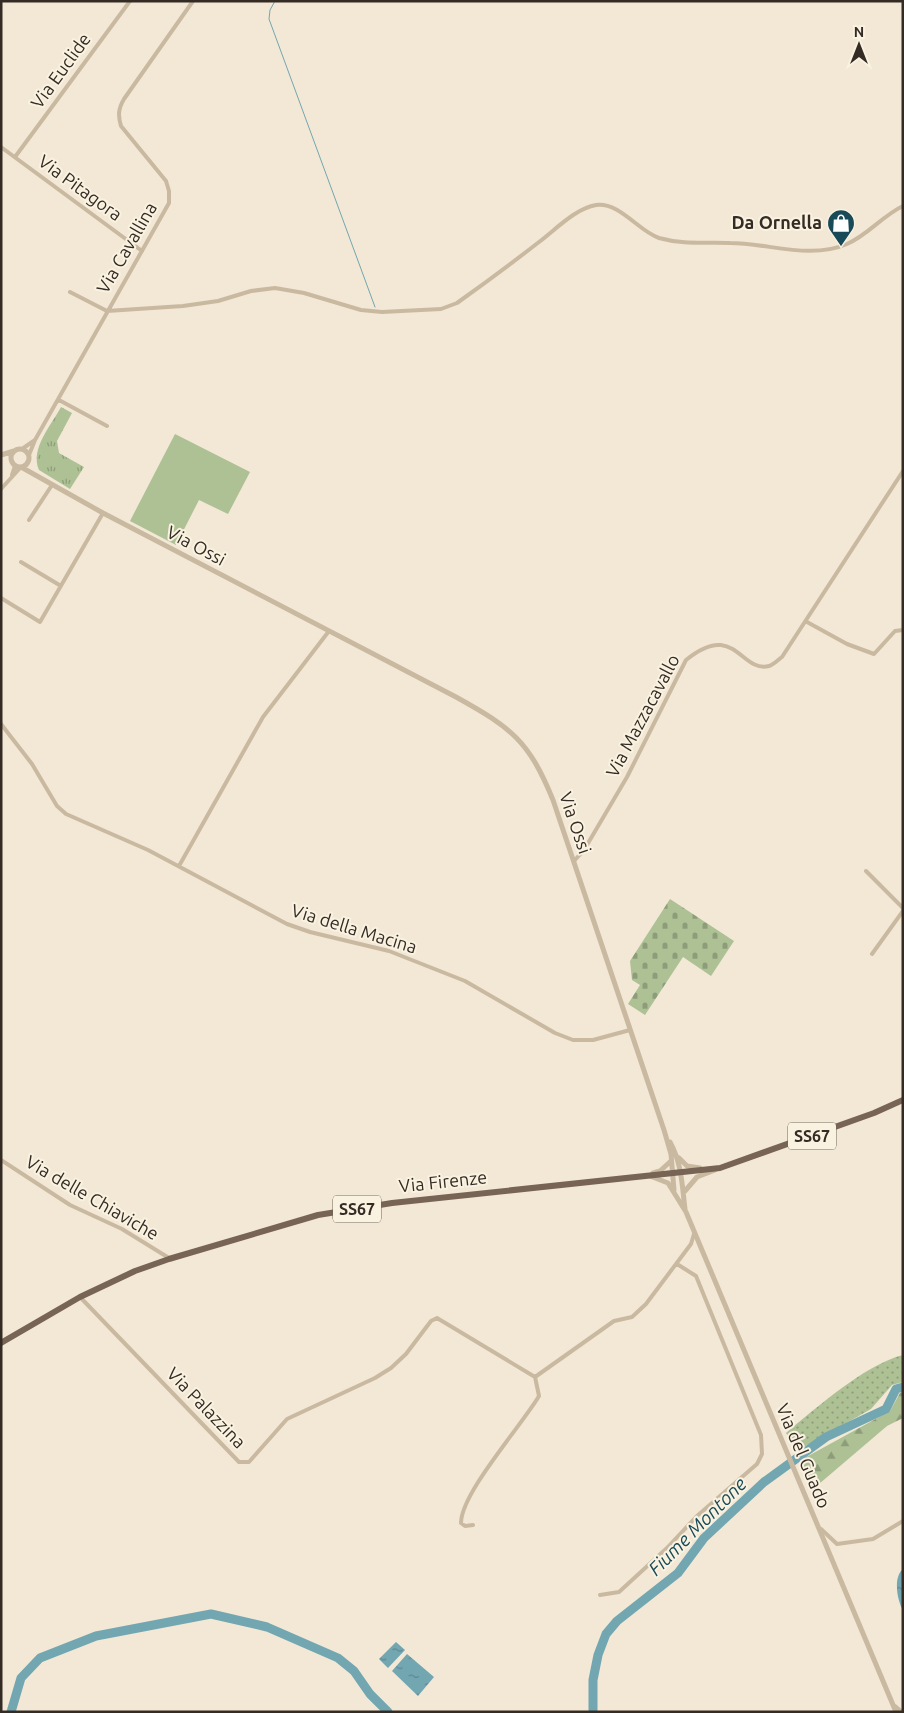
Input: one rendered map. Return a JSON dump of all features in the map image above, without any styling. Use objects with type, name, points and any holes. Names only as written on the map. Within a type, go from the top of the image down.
[{"type":"main road","name":"Via Firenze","points":[[1,1344],[80,1297],[136,1271],[169,1259],[318,1215],[392,1203],[720,1168],[874,1114],[903,1100]]},
{"type":"street","name":"Via Euclide","points":[[15,157],[130,1]]},
{"type":"street","name":"Via Cavallina","points":[[29,458],[35,440],[107,311],[164,215],[169,203],[170,191],[166,181],[121,126],[118,117],[119,107],[193,1]]},
{"type":"street","name":"Via Pitagora","points":[[1,147],[142,251]]},
{"type":"street","points":[[70,292],[107,311],[218,301],[250,291],[275,288],[304,293],[360,310],[382,312],[441,309],[457,303],[586,208],[597,205],[609,206],[657,237],[689,243],[731,243],[787,249],[820,250],[845,245],[859,238],[891,212],[903,206]]},
{"type":"street","points":[[59,400],[107,426]]},
{"type":"street","name":"Via Cavallina","points":[[22,449],[35,440]]},
{"type":"street","points":[[1,489],[12,476],[16,465],[29,458],[22,449]]},
{"type":"street","name":"Via Ossi","points":[[1,456],[14,450],[22,449]]},
{"type":"street","points":[[14,450],[11,456],[16,465]]},
{"type":"street","name":"Via Ossi","points":[[1,456],[103,513],[493,718],[519,738],[542,774],[574,861],[664,1130],[672,1174]]},
{"type":"street","name":"Via Ossi","points":[[29,458],[36,474]]},
{"type":"street","name":"Via Mazzacavallo","points":[[574,861],[584,850],[627,776],[686,660],[700,648],[716,644],[730,648],[758,665],[769,666],[782,657],[807,622],[903,471]]},
{"type":"street","points":[[29,520],[52,485]]},
{"type":"street","points":[[1,598],[40,622],[103,513]]},
{"type":"street","points":[[21,562],[61,586]]},
{"type":"street","points":[[807,622],[847,644],[874,654],[895,631],[903,630]]},
{"type":"street","points":[[179,866],[259,724],[329,631]]},
{"type":"street","name":"Via della Macina","points":[[1,724],[32,764],[57,806],[66,814],[148,850],[287,924],[310,932],[389,950],[465,981],[555,1033],[573,1040],[592,1040],[630,1030]]},
{"type":"street","points":[[866,871],[903,909],[872,954]]},
{"type":"street","name":"Via Ossi","points":[[664,1130],[678,1158],[681,1173]]},
{"type":"street","points":[[678,1158],[687,1166],[695,1168],[720,1168]]},
{"type":"street","name":"Via delle Chiaviche","points":[[1,1160],[70,1205],[122,1229],[169,1259]]},
{"type":"street","points":[[648,1176],[660,1171],[671,1161]]},
{"type":"street","points":[[685,1191],[697,1177],[720,1168]]},
{"type":"street","name":"Via del Guado","points":[[681,1173],[685,1191],[686,1212]]},
{"type":"street","name":"Via del Guado","points":[[672,1174],[674,1190]]},
{"type":"street","name":"Via del Guado","points":[[648,1176],[661,1179],[674,1190],[686,1212],[893,1704],[894,1712]]},
{"type":"street","points":[[473,1525],[465,1526],[461,1523],[463,1511],[494,1460],[539,1396],[535,1376],[614,1321],[632,1317],[646,1304],[677,1264],[691,1244],[694,1234]]},
{"type":"street","name":"Via del Guado","points":[[600,1595],[619,1592],[667,1548],[697,1516],[757,1464],[762,1454],[761,1436],[696,1276],[677,1264]]},
{"type":"street","name":"Via Palazzina","points":[[80,1297],[239,1462],[244,1463],[249,1462],[287,1418],[375,1378],[391,1368],[406,1354],[431,1321],[437,1318],[535,1376]]},
{"type":"street","points":[[818,1527],[837,1544],[873,1539],[903,1522]]},
{"type":"street","points":[[893,1704],[902,1712]]},
{"type":"green space","points":[[61,407],[72,413],[57,441],[59,453],[84,467],[70,489],[39,470],[37,462],[39,445]]},
{"type":"green space","points":[[175,434],[250,472],[228,514],[199,500],[176,545],[130,521]]},
{"type":"green space","points":[[670,899],[734,941],[711,976],[683,957],[645,1015],[628,1004],[640,985],[632,980],[630,961]]},
{"type":"green space","points":[[903,1355],[903,1382],[892,1385],[871,1409],[797,1451],[786,1433],[826,1400],[873,1367]]},
{"type":"green space","points":[[903,1392],[903,1418],[887,1426],[819,1484],[810,1487],[799,1461],[890,1411],[900,1393]]},
{"type":"water","points":[[903,1569],[903,1610],[899,1600],[897,1583]]},
{"type":"water","points":[[396,1642],[405,1650],[388,1668],[379,1659]]},
{"type":"water","points":[[407,1654],[434,1677],[418,1696],[392,1671]]},
{"type":"waterway","points":[[275,1],[270,10],[269,19],[375,307]]},
{"type":"waterway","name":"Fiume Montone","points":[[593,1712],[593,1680],[598,1655],[606,1634],[617,1621],[678,1573],[704,1538],[764,1482],[826,1437],[886,1409],[896,1389],[903,1387]]},
{"type":"waterway","name":"Fiume Montone","points":[[11,1712],[21,1678],[40,1658],[96,1636],[211,1614],[267,1627],[338,1658],[354,1671],[370,1694],[388,1712]]},
{"type":"place","name":"Da Ornella","points":[[841,247]]}]
